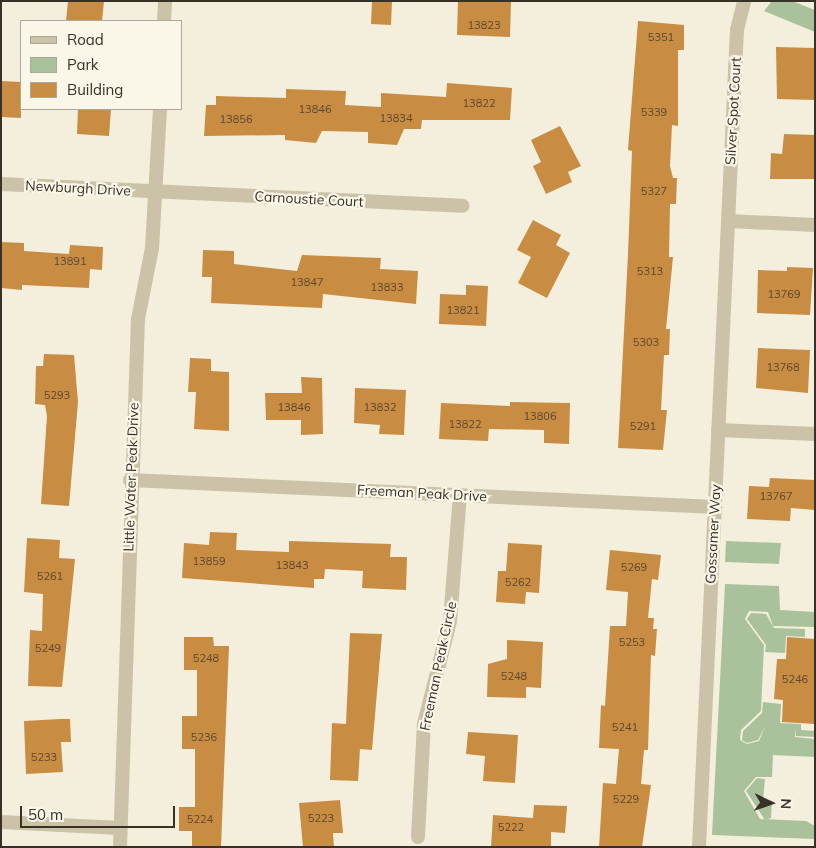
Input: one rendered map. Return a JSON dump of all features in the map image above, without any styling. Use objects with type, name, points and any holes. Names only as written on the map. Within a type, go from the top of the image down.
[{"type":"street","points":[[164,20],[165,1]]},
{"type":"street","name":"Silver Spot Court","points":[[728,221],[737,30],[744,1]]},
{"type":"street","name":"Little Water Peak Drive","points":[[120,847],[130,480],[138,318],[152,248],[160,110]]},
{"type":"street","name":"Newburgh Drive","points":[[1,184],[155,191]]},
{"type":"street","name":"Carnoustie Court","points":[[155,191],[462,206]]},
{"type":"street","points":[[728,221],[815,225]]},
{"type":"street","name":"Gossamer Way","points":[[699,847],[728,221]]},
{"type":"street","points":[[718,430],[815,434]]},
{"type":"street","name":"Freeman Peak Drive","points":[[130,480],[715,507]]},
{"type":"street","name":"Freeman Peak Circle","points":[[418,837],[424,724],[450,621],[460,495]]},
{"type":"street","points":[[1,822],[120,828]]},
{"type":"green space","points":[[772,1],[792,1],[815,10],[815,32],[764,11]]},
{"type":"green space","points":[[726,541],[781,543],[779,564],[725,562]]},
{"type":"green space","points":[[725,584],[779,586],[780,610],[815,612],[815,627],[773,626],[768,612],[749,611],[745,619],[764,645],[761,711],[741,730],[740,740],[747,744],[759,741],[765,727],[758,740],[747,743],[742,740],[743,731],[762,713],[763,702],[781,704],[780,723],[801,724],[801,730],[815,731],[815,737],[796,736],[796,729],[795,737],[815,739],[815,757],[773,755],[772,777],[756,777],[744,791],[760,819],[806,821],[815,826],[815,839],[712,835]]},
{"type":"green space","points":[[751,613],[766,614],[774,628],[805,629],[805,637],[786,636],[785,653],[765,652],[766,645],[747,619]]},
{"type":"green space","points":[[757,778],[765,779],[763,800],[772,801],[771,818],[765,820],[746,791]]},
{"type":"building","points":[[68,1],[104,1],[102,20],[66,20]]},
{"type":"building","points":[[372,1],[392,1],[391,25],[371,24]]},
{"type":"building","points":[[458,1],[511,1],[510,37],[457,35]]},
{"type":"building","points":[[638,21],[684,25],[684,50],[678,50],[678,126],[672,125],[670,166],[673,178],[677,178],[676,204],[670,204],[669,257],[673,257],[666,329],[670,329],[669,355],[664,355],[661,410],[667,410],[663,450],[618,448],[632,151],[628,150]]},
{"type":"building","points":[[776,47],[815,48],[815,100],[777,99]]},
{"type":"building","points":[[1,81],[20,82],[21,118],[1,117]]},
{"type":"building","points":[[447,83],[512,88],[510,120],[422,120],[421,129],[404,129],[397,145],[368,143],[368,132],[322,131],[316,143],[285,140],[285,135],[204,136],[206,105],[216,105],[216,96],[286,98],[286,89],[346,91],[345,105],[381,107],[381,93],[446,97]]},
{"type":"building","points":[[78,110],[111,110],[109,136],[77,134]]},
{"type":"building","points":[[560,126],[581,166],[568,172],[572,182],[546,194],[533,166],[541,162],[531,140]]},
{"type":"building","points":[[784,134],[815,135],[815,179],[770,179],[771,153],[782,154]]},
{"type":"building","points":[[533,220],[561,235],[556,245],[570,253],[547,298],[518,283],[531,257],[517,250]]},
{"type":"building","points":[[1,242],[24,243],[24,251],[69,254],[70,245],[103,247],[102,270],[90,269],[89,288],[22,285],[22,290],[1,288]]},
{"type":"building","points":[[203,250],[234,251],[234,264],[297,271],[302,255],[381,258],[380,269],[418,271],[416,304],[323,294],[322,308],[211,303],[212,277],[202,277]]},
{"type":"building","points":[[787,267],[813,268],[810,315],[757,313],[758,270],[787,271]]},
{"type":"building","points":[[466,285],[488,286],[486,326],[439,324],[440,294],[466,295]]},
{"type":"building","points":[[758,348],[810,350],[808,393],[756,388]]},
{"type":"building","points":[[44,354],[74,355],[78,402],[69,506],[41,504],[47,416],[45,405],[35,404],[36,366],[43,366]]},
{"type":"building","points":[[190,358],[211,359],[211,371],[229,372],[229,431],[194,429],[196,392],[188,392]]},
{"type":"building","points":[[301,377],[322,378],[323,434],[301,435],[301,420],[266,420],[265,393],[302,393]]},
{"type":"building","points":[[355,388],[406,390],[404,435],[379,434],[380,425],[354,423]]},
{"type":"building","points":[[510,402],[570,403],[569,444],[544,443],[544,430],[489,429],[488,441],[439,439],[441,403],[510,406]]},
{"type":"building","points":[[770,478],[815,480],[815,510],[791,508],[790,521],[747,519],[749,486],[769,487]]},
{"type":"building","points":[[210,532],[237,533],[236,550],[289,552],[289,541],[391,544],[390,557],[407,557],[406,590],[362,588],[363,571],[325,569],[324,579],[314,579],[314,588],[182,578],[184,543],[209,545]]},
{"type":"building","points":[[27,538],[60,540],[59,558],[75,559],[62,687],[28,686],[30,630],[42,631],[43,594],[24,592]]},
{"type":"building","points":[[508,543],[542,545],[539,593],[526,592],[525,604],[496,602],[498,571],[506,571]]},
{"type":"building","points":[[610,550],[661,555],[658,580],[652,579],[648,618],[654,618],[653,629],[657,629],[655,656],[651,655],[648,750],[644,750],[641,784],[651,785],[642,847],[599,847],[603,783],[616,784],[619,749],[599,748],[601,705],[605,706],[610,626],[626,626],[628,592],[606,590]]},
{"type":"building","points":[[350,633],[382,634],[372,750],[360,749],[358,781],[330,780],[332,723],[346,724]]},
{"type":"building","points":[[184,637],[213,637],[214,646],[229,646],[221,847],[192,847],[192,831],[179,831],[179,807],[195,807],[195,749],[182,749],[182,716],[197,716],[197,670],[184,670]]},
{"type":"building","points":[[787,637],[815,639],[815,724],[782,722],[783,700],[774,699],[777,659],[786,659]]},
{"type":"building","points":[[507,640],[543,642],[541,688],[526,687],[526,698],[487,697],[488,664],[507,659]]},
{"type":"building","points":[[70,719],[71,742],[61,742],[63,772],[26,774],[24,721]]},
{"type":"building","points":[[468,732],[518,735],[515,783],[483,781],[485,756],[466,754]]},
{"type":"building","points":[[340,800],[343,833],[333,833],[334,847],[303,847],[299,803]]},
{"type":"building","points":[[534,805],[567,806],[565,833],[551,832],[551,847],[491,847],[493,815],[533,818]]}]
